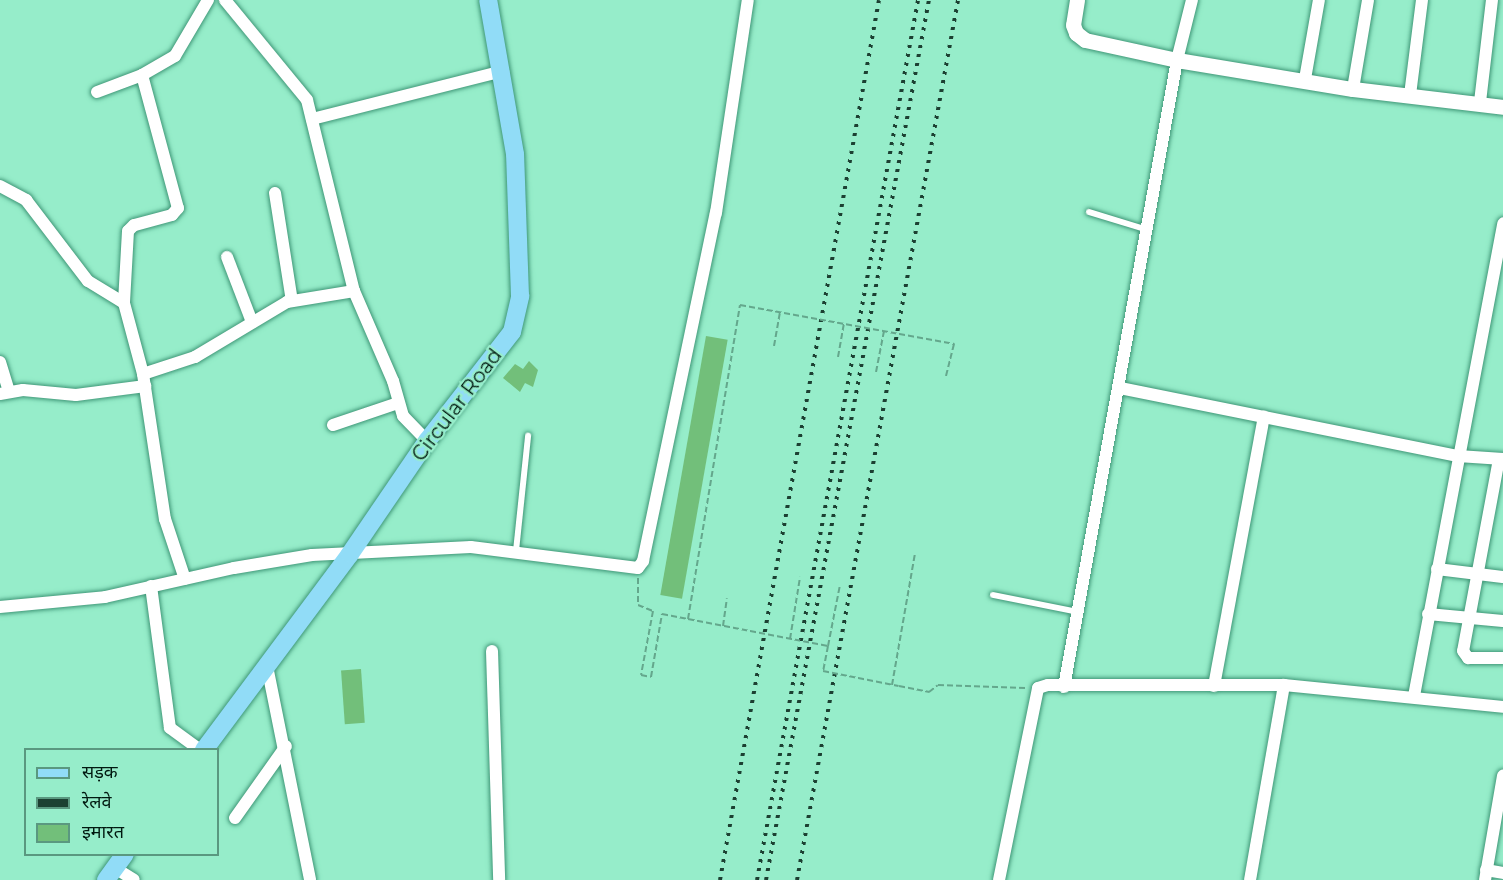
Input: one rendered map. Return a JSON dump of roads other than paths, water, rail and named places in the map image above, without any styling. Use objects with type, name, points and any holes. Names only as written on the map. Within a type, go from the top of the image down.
[{"type":"main road","name":"Circular Road","points":[[206,748],[350,554],[427,441],[502,346],[518,314],[515,153],[488,0]]},
{"type":"street","points":[[97,92],[142,75],[175,56],[208,0]]},
{"type":"street","points":[[225,0],[295,81],[312,119],[354,291],[393,381],[402,416],[427,441]]},
{"type":"street","points":[[0,607],[105,597],[273,560],[350,554],[471,547],[638,568],[645,549],[716,213],[748,0]]},
{"type":"street","points":[[1077,0],[1073,25],[1080,37],[1177,60],[1305,79],[1353,89],[1480,102],[1503,107]]},
{"type":"street","points":[[1064,687],[1120,388],[1177,60],[1192,0]]},
{"type":"street","points":[[1305,79],[1319,0]]},
{"type":"street","points":[[1353,89],[1368,0]]},
{"type":"street","points":[[1410,95],[1422,0]]},
{"type":"street","points":[[1480,102],[1492,0]]},
{"type":"street","points":[[312,119],[502,71]]},
{"type":"street","points":[[142,75],[178,208],[172,215],[134,225],[128,231],[124,303],[144,380],[165,519],[184,579]]},
{"type":"street","points":[[0,186],[26,200],[88,281],[124,303]]},
{"type":"street","points":[[275,193],[292,301]]},
{"type":"street","points":[[1414,696],[1503,223]]},
{"type":"street","points":[[227,257],[252,322]]},
{"type":"street","points":[[0,362],[4,393],[76,395],[144,380],[195,357],[252,322],[292,301],[354,291]]},
{"type":"street","points":[[1120,388],[1458,456],[1501,459],[1497,505],[1477,576],[1468,619],[1464,656],[1503,658]]},
{"type":"street","points":[[333,425],[398,403]]},
{"type":"street","points":[[1214,686],[1264,417]]},
{"type":"street","points":[[1437,569],[1477,576],[1503,577]]},
{"type":"street","points":[[151,586],[170,728],[197,748]]},
{"type":"street","points":[[1428,614],[1503,621]]},
{"type":"street","points":[[492,651],[499,880]]},
{"type":"street","points":[[267,666],[285,746],[310,880]]},
{"type":"street","points":[[1250,880],[1284,685]]},
{"type":"street","points":[[999,880],[1038,688],[1284,685],[1414,696],[1503,707]]},
{"type":"street","points":[[235,818],[285,746]]},
{"type":"street","points":[[1502,782],[1498,831],[1485,875],[1503,873]]},
{"type":"street","points":[[115,868],[134,880]]},
{"type":"lane","points":[[1089,212],[1148,231]]},
{"type":"lane","points":[[516,551],[528,435]]},
{"type":"lane","points":[[993,595],[1078,613]]},
{"type":"railway","points":[[720,880],[879,0]]},
{"type":"railway","points":[[757,880],[918,0]]},
{"type":"railway","points":[[766,880],[929,0]]},
{"type":"railway","points":[[797,880],[958,0]]}]
